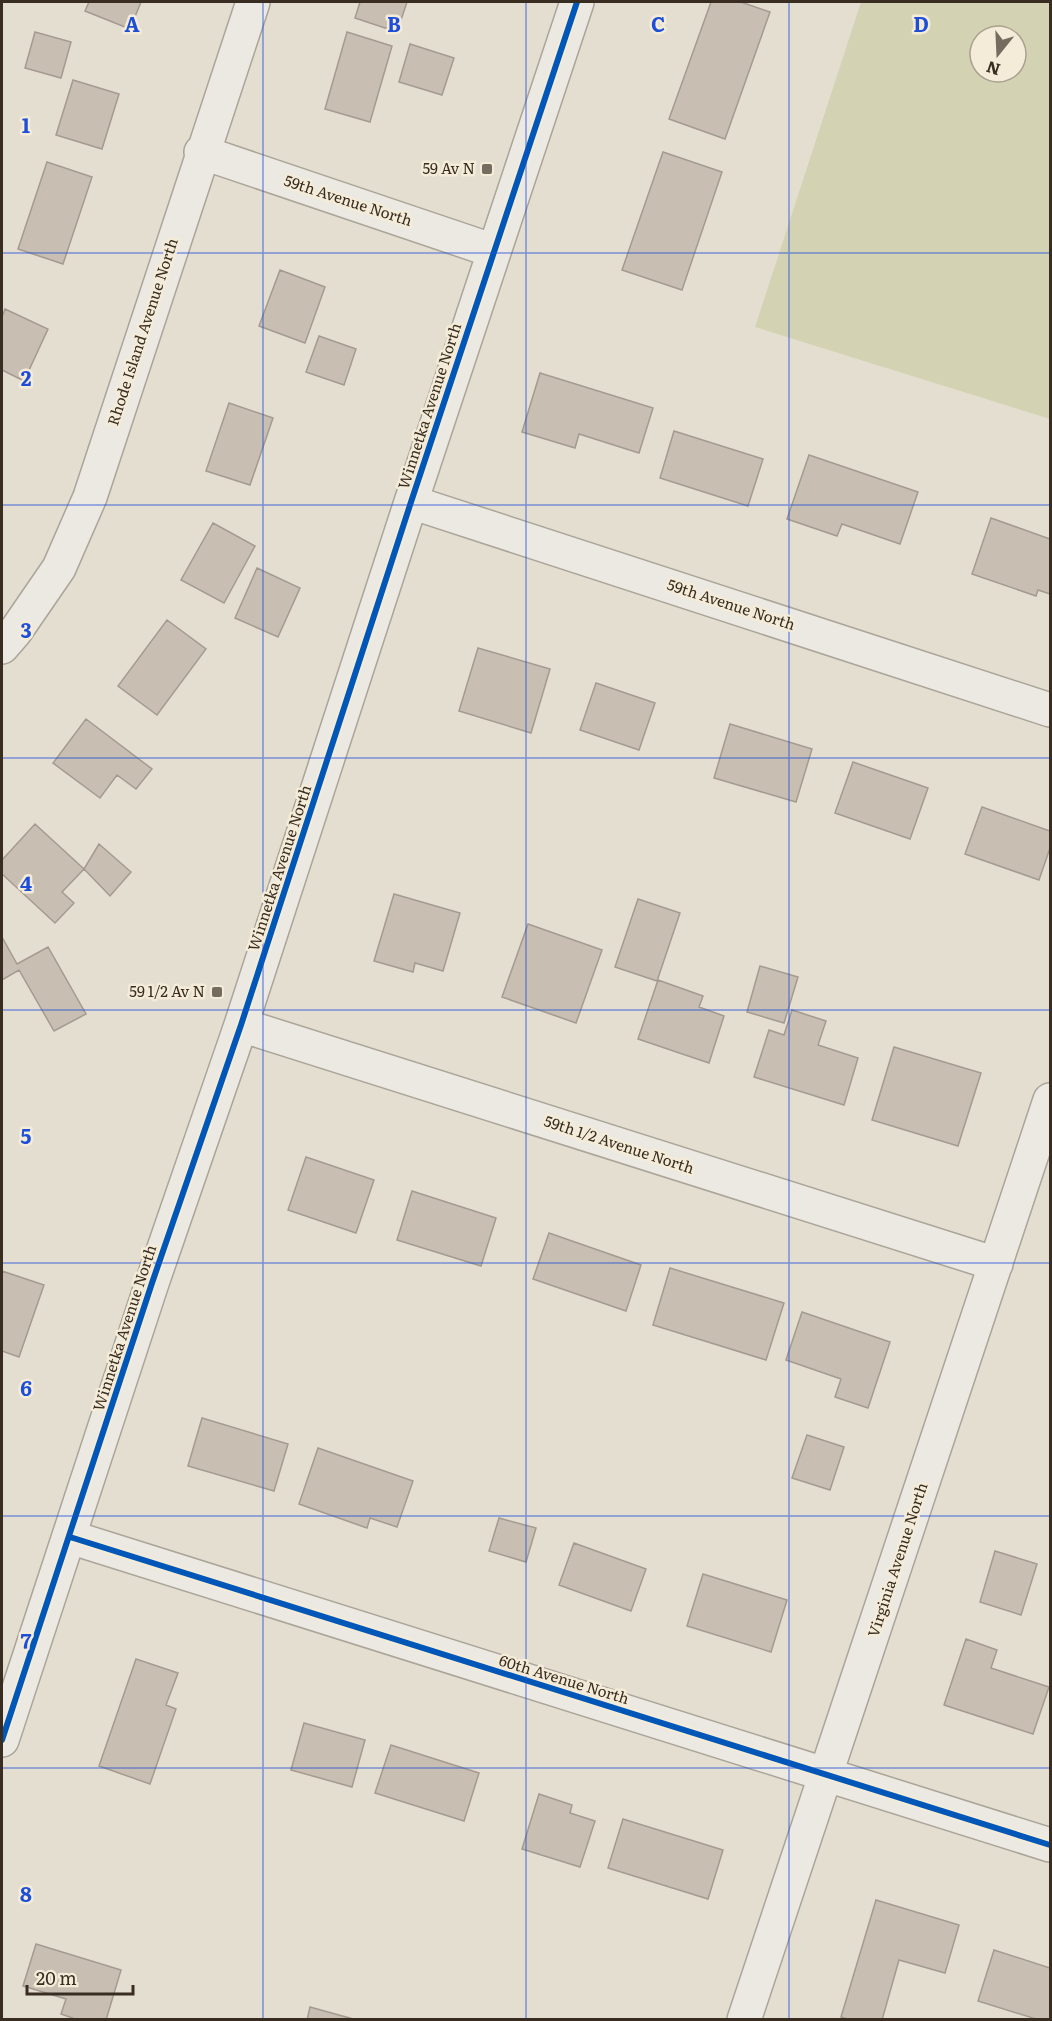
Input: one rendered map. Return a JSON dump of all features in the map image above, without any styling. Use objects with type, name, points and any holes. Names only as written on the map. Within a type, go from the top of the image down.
[{"type":"street","name":"Rhode Island Avenue North","points":[[2,647],[59,568],[90,497],[201,152],[253,2]]},
{"type":"street","name":"Winnetka Avenue North","points":[[2,1740],[152,1283],[241,1025],[577,2]]},
{"type":"street","name":"59th Avenue North","points":[[201,152],[494,251]]},
{"type":"street","name":"59th Avenue North","points":[[411,502],[1050,710]]},
{"type":"street","name":"59th 1/2 Avenue North","points":[[241,1025],[996,1264]]},
{"type":"street","name":"Virginia Avenue North","points":[[744,2019],[1050,1100]]},
{"type":"street","name":"60th Avenue North","points":[[70,1537],[1050,1845]]},
{"type":"green space","points":[[861,2],[1050,2],[1050,419],[755,327]]},
{"type":"building","points":[[89,2],[141,2],[130,29],[85,11]]},
{"type":"building","points":[[360,2],[407,2],[397,32],[355,18]]},
{"type":"building","points":[[711,2],[741,2],[770,12],[725,139],[669,119]]},
{"type":"building","points":[[35,32],[71,42],[61,78],[25,68]]},
{"type":"building","points":[[347,32],[392,46],[370,122],[325,109]]},
{"type":"building","points":[[410,44],[454,58],[442,95],[399,82]]},
{"type":"building","points":[[73,80],[119,94],[102,149],[56,135]]},
{"type":"building","points":[[663,152],[722,172],[682,290],[622,270]]},
{"type":"building","points":[[47,162],[92,177],[63,264],[18,249]]},
{"type":"building","points":[[280,270],[325,287],[305,343],[259,326]]},
{"type":"building","points":[[5,309],[48,329],[24,381],[2,370],[2,317]]},
{"type":"building","points":[[319,336],[356,349],[344,385],[306,372]]},
{"type":"building","points":[[540,373],[653,408],[639,453],[579,434],[575,448],[522,432]]},
{"type":"building","points":[[229,403],[273,418],[250,485],[206,471]]},
{"type":"building","points":[[674,431],[763,459],[748,506],[660,478]]},
{"type":"building","points":[[809,455],[918,492],[900,544],[842,524],[837,536],[787,519]]},
{"type":"building","points":[[991,518],[1050,539],[1050,594],[1038,590],[1036,596],[972,574]]},
{"type":"building","points":[[213,523],[255,546],[224,603],[181,580]]},
{"type":"building","points":[[257,568],[300,588],[278,637],[235,618]]},
{"type":"building","points":[[167,620],[206,649],[157,715],[118,686]]},
{"type":"building","points":[[478,648],[550,669],[531,733],[459,711]]},
{"type":"building","points":[[596,683],[655,703],[639,750],[580,730]]},
{"type":"building","points":[[86,719],[152,769],[136,789],[117,775],[100,798],[53,763]]},
{"type":"building","points":[[730,724],[812,749],[796,802],[714,778]]},
{"type":"building","points":[[853,762],[928,788],[910,839],[835,813]]},
{"type":"building","points":[[982,807],[1050,831],[1050,848],[1039,880],[965,854]]},
{"type":"building","points":[[35,824],[84,869],[62,892],[74,903],[55,923],[2,874],[2,860]]},
{"type":"building","points":[[99,844],[131,872],[110,896],[84,869]]},
{"type":"building","points":[[394,894],[460,913],[443,971],[415,963],[413,972],[374,961]]},
{"type":"building","points":[[638,899],[680,913],[657,981],[615,967]]},
{"type":"building","points":[[528,924],[602,950],[576,1023],[502,997]]},
{"type":"building","points":[[2,937],[17,964],[48,947],[86,1014],[54,1031],[19,970],[2,980]]},
{"type":"building","points":[[760,966],[798,977],[784,1023],[747,1012]]},
{"type":"building","points":[[658,980],[703,996],[699,1007],[724,1016],[709,1063],[638,1039]]},
{"type":"building","points":[[792,1010],[826,1021],[818,1045],[858,1058],[844,1105],[754,1077],[769,1030],[784,1035]]},
{"type":"building","points":[[894,1047],[981,1073],[958,1146],[872,1120]]},
{"type":"building","points":[[306,1157],[374,1180],[356,1233],[288,1210]]},
{"type":"building","points":[[412,1191],[496,1218],[481,1266],[397,1240]]},
{"type":"building","points":[[549,1233],[641,1265],[626,1311],[533,1279]]},
{"type":"building","points":[[670,1268],[784,1303],[766,1360],[653,1325]]},
{"type":"building","points":[[2,1271],[44,1285],[19,1357],[2,1351]]},
{"type":"building","points":[[802,1312],[890,1342],[868,1408],[835,1397],[841,1379],[786,1360]]},
{"type":"building","points":[[202,1418],[288,1444],[274,1491],[188,1466]]},
{"type":"building","points":[[807,1435],[844,1447],[830,1490],[792,1478]]},
{"type":"building","points":[[318,1448],[413,1481],[397,1527],[370,1518],[367,1528],[299,1504]]},
{"type":"building","points":[[499,1518],[536,1528],[526,1562],[489,1551]]},
{"type":"building","points":[[574,1543],[646,1569],[631,1611],[559,1585]]},
{"type":"building","points":[[995,1551],[1037,1564],[1021,1615],[980,1602]]},
{"type":"building","points":[[703,1574],[787,1600],[771,1652],[687,1626]]},
{"type":"building","points":[[966,1639],[997,1650],[991,1668],[1049,1687],[1033,1734],[944,1705]]},
{"type":"building","points":[[136,1659],[178,1673],[166,1705],[176,1709],[150,1784],[99,1766]]},
{"type":"building","points":[[304,1723],[365,1740],[352,1787],[291,1770]]},
{"type":"building","points":[[391,1745],[479,1773],[464,1821],[375,1793]]},
{"type":"building","points":[[539,1794],[572,1805],[570,1813],[595,1821],[580,1867],[522,1849]]},
{"type":"building","points":[[623,1819],[723,1850],[708,1899],[608,1868]]},
{"type":"building","points":[[876,1900],[959,1925],[945,1973],[899,1960],[882,2020],[850,2020],[841,2017]]},
{"type":"building","points":[[36,1944],[121,1970],[106,2020],[78,2020],[61,2014],[66,1999],[23,1986]]},
{"type":"building","points":[[994,1950],[1050,1968],[1050,2020],[1039,2020],[978,2001]]},
{"type":"building","points":[[310,2007],[357,2020],[307,2020]]},
{"type":"cycle path","points":[[2,1740],[152,1283],[241,1025],[577,2]]},
{"type":"cycle path","points":[[70,1537],[1050,1845]]},
{"type":"place","name":"59 Av N","points":[[487,169]]},
{"type":"place","name":"59 1/2 Av N","points":[[217,992]]}]
